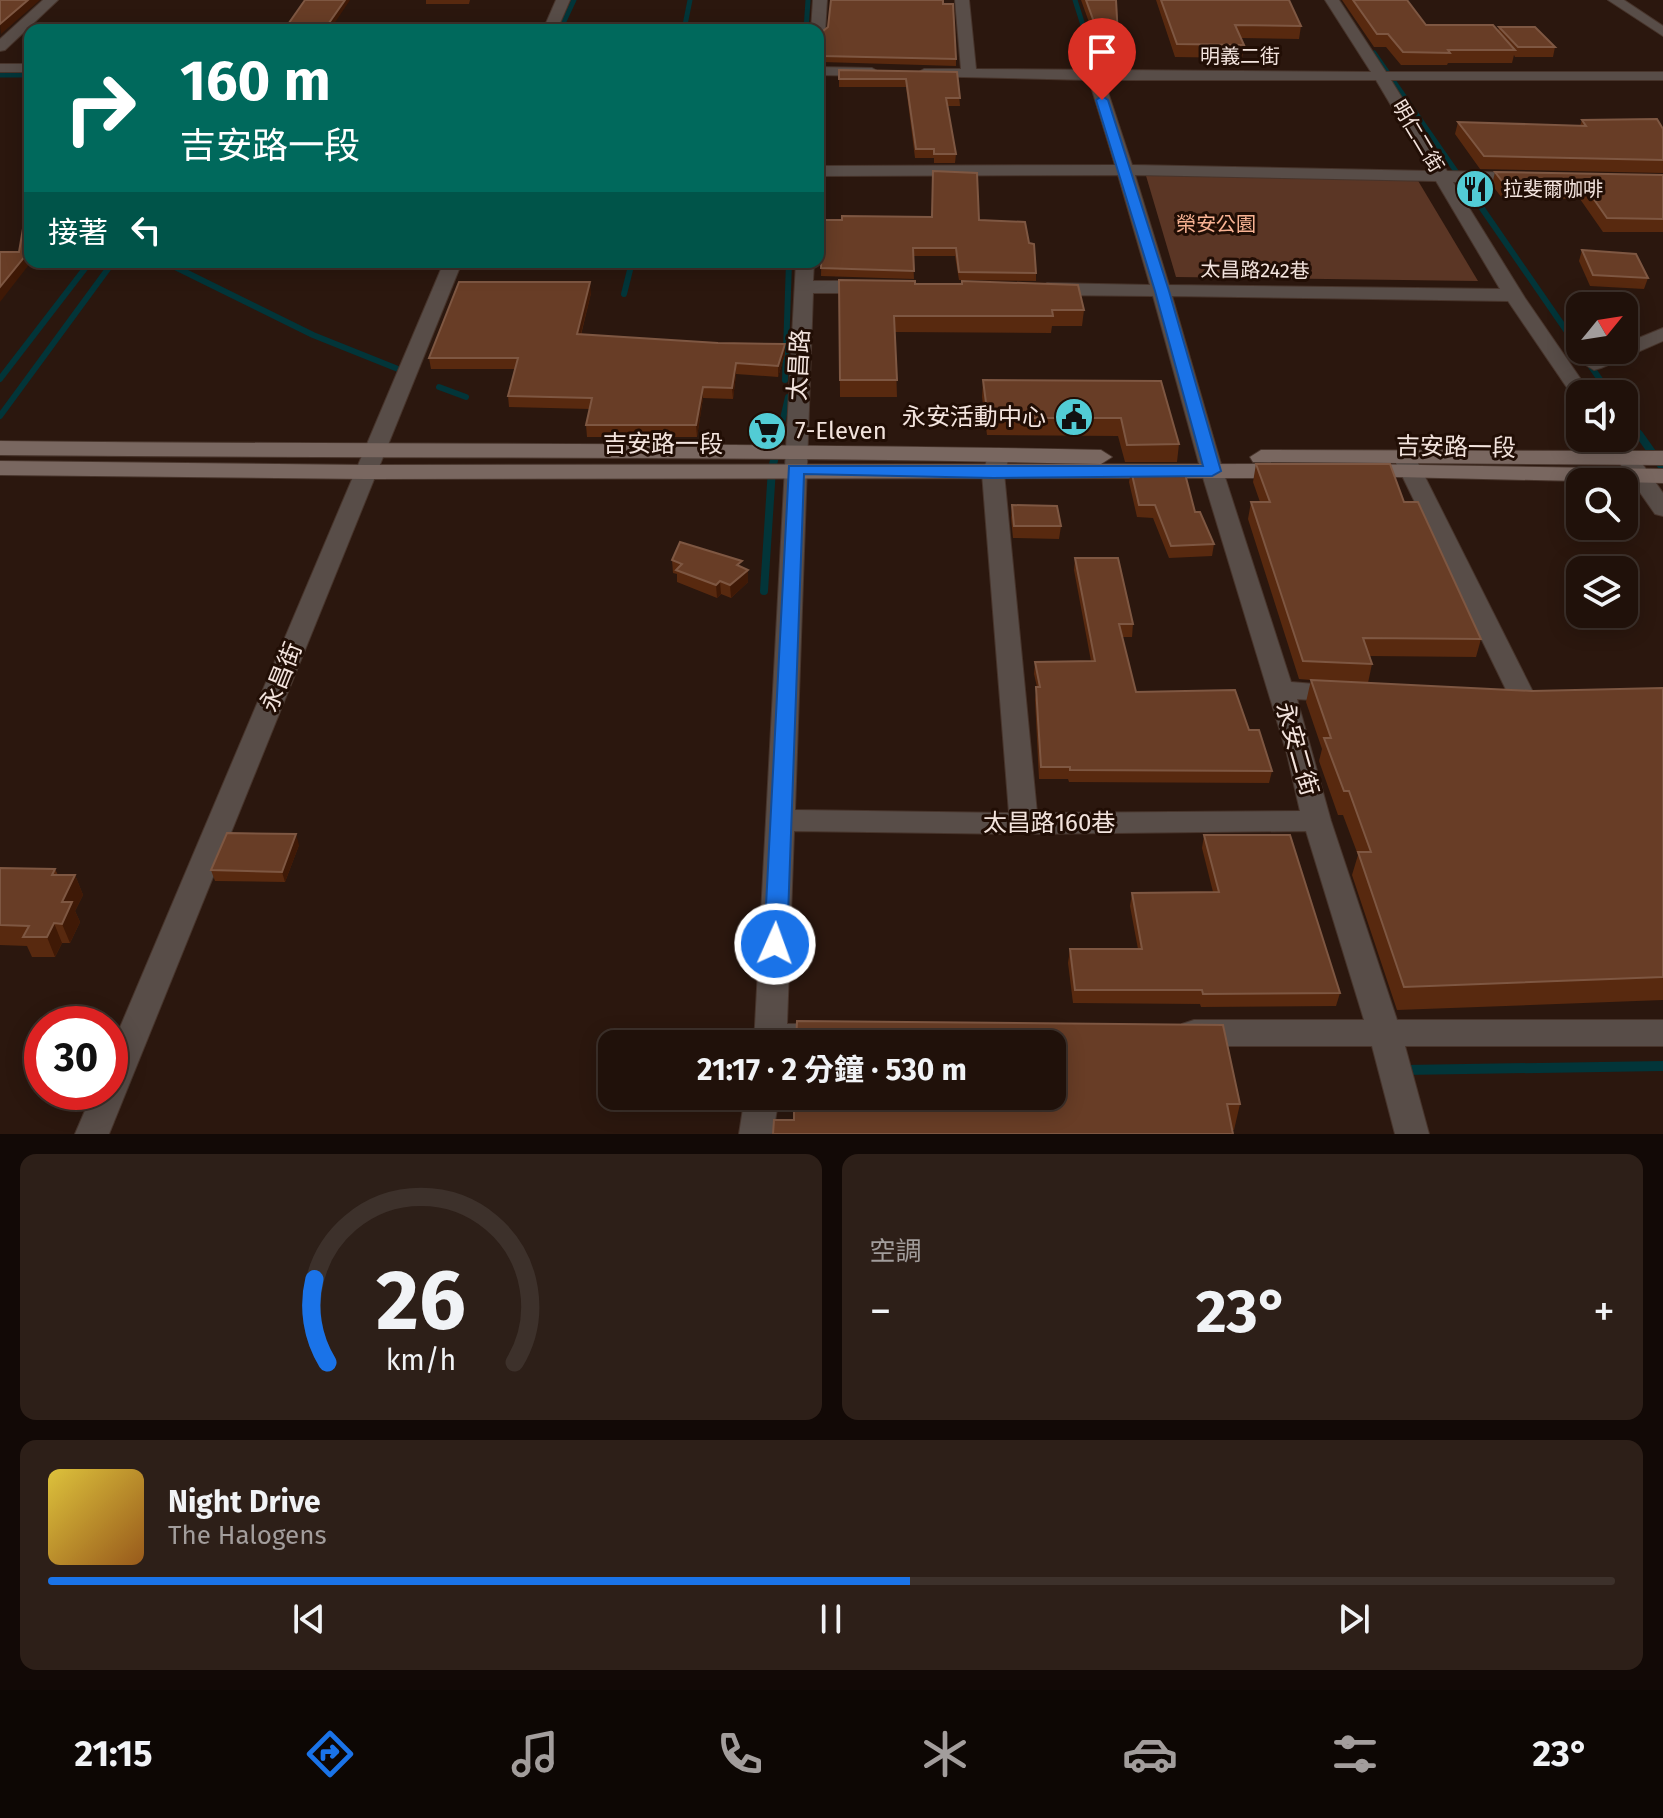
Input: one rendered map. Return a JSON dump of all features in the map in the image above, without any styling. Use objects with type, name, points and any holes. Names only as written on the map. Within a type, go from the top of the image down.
[{"type":"street","points":[[25,24],[51,0]]},
{"type":"street","points":[[553,24],[563,0]]},
{"type":"street","points":[[819,24],[820,0]]},
{"type":"street","points":[[962,0],[969,73]]},
{"type":"street","name":"明仁二街","points":[[1332,0],[1442,176],[1473,235],[1571,380]]},
{"type":"street","points":[[1615,0],[1663,32]]},
{"type":"street","points":[[0,47],[24,25]]},
{"type":"street","points":[[0,68],[24,68]]},
{"type":"street","name":"明義二街","points":[[824,71],[1095,76],[1663,76]]},
{"type":"street","name":"永安二街","points":[[1095,76],[1281,690],[1317,821],[1384,1031],[1412,1134]]},
{"type":"street","points":[[824,171],[1123,170],[1553,178]]},
{"type":"street","name":"永昌街","points":[[128,1048],[451,268]]},
{"type":"street","points":[[805,274],[897,287]]},
{"type":"street","name":"太昌路","points":[[771,1030],[805,274]]},
{"type":"street","name":"太昌路242巷","points":[[1033,288],[1512,295]]},
{"type":"street","points":[[1638,345],[1663,334]]},
{"type":"street","name":"吉安路一段","points":[[0,448],[369,462]]},
{"type":"street","name":"吉安路一段","points":[[0,468],[796,460],[996,464],[1406,463],[1566,451]]},
{"type":"street","points":[[1625,452],[1652,477],[1663,509]]},
{"type":"street","name":"吉安路一段","points":[[1638,452],[1663,458]]},
{"type":"street","points":[[1406,463],[1525,702]]},
{"type":"street","name":"吉安路一段","points":[[1406,463],[1652,477]]},
{"type":"street","points":[[996,464],[1024,824]]},
{"type":"street","points":[[1281,690],[1372,694]]},
{"type":"street","points":[[1494,700],[1556,701]]},
{"type":"street","name":"太昌路160巷","points":[[781,820],[1024,824],[1317,821]]},
{"type":"street","points":[[1164,1034],[1384,1031],[1663,1033]]},
{"type":"street","name":"永昌街","points":[[92,1134],[102,1110]]},
{"type":"street","points":[[756,1134],[760,1110]]},
{"type":"green space","name":"榮安公園","points":[[1144,169],[1414,174],[1478,281],[1176,277]]},
{"type":"building","points":[[0,0],[28,0],[0,24]]},
{"type":"building","points":[[305,0],[345,0],[328,24],[288,24]]},
{"type":"building","points":[[831,0],[943,0],[943,4],[953,4],[956,59],[824,56],[824,30],[828,27]]},
{"type":"building","points":[[1086,0],[1116,0],[1119,55],[1106,55]]},
{"type":"building","points":[[1161,0],[1289,0],[1301,26],[1235,25],[1244,45],[1177,44]]},
{"type":"building","points":[[1353,0],[1407,0],[1426,25],[1493,25],[1515,50],[1403,52],[1388,34],[1377,34]]},
{"type":"building","points":[[1499,27],[1535,27],[1555,47],[1518,47]]},
{"type":"building","points":[[839,70],[957,72],[960,98],[946,98],[956,154],[934,154],[934,149],[916,149],[906,79],[839,79]]},
{"type":"building","points":[[1657,119],[1663,129],[1663,160],[1484,156],[1458,122],[1586,126],[1582,120]]},
{"type":"building","points":[[933,171],[977,173],[979,220],[1025,222],[1029,243],[1034,244],[1036,273],[959,272],[956,248],[913,248],[914,271],[821,268],[824,268],[824,220],[842,220],[842,216],[932,217]]},
{"type":"building","points":[[1495,172],[1663,175],[1663,219],[1607,218],[1584,185],[1505,185]]},
{"type":"building","points":[[24,223],[24,257],[0,287],[0,252],[19,252]]},
{"type":"building","points":[[1582,250],[1636,254],[1648,278],[1593,275]]},
{"type":"building","points":[[839,280],[915,281],[915,284],[962,284],[962,281],[1078,285],[1084,310],[1052,310],[1053,316],[894,316],[897,380],[840,380]]},
{"type":"building","points":[[459,282],[590,282],[577,334],[785,344],[778,366],[736,363],[732,388],[703,387],[696,425],[586,425],[592,398],[508,396],[518,358],[429,358]]},
{"type":"building","points":[[983,380],[1161,381],[1179,444],[1127,445],[1121,418],[988,418]]},
{"type":"building","points":[[1256,464],[1390,464],[1404,502],[1418,502],[1481,639],[1363,638],[1372,664],[1303,661],[1251,502],[1270,502]]},
{"type":"building","points":[[1131,470],[1184,470],[1195,512],[1200,512],[1214,544],[1171,546],[1155,505],[1139,505]]},
{"type":"building","points":[[1012,505],[1057,506],[1061,526],[1014,526]]},
{"type":"building","points":[[680,542],[742,561],[737,565],[748,570],[730,585],[720,581],[716,585],[676,570],[682,564],[672,560]]},
{"type":"building","points":[[1075,558],[1118,558],[1133,624],[1119,624],[1136,692],[1235,690],[1249,730],[1259,730],[1272,771],[1070,770],[1070,767],[1041,767],[1036,687],[1040,687],[1035,662],[1095,661]]},
{"type":"building","points":[[1311,680],[1532,691],[1663,688],[1663,977],[1404,987],[1358,852],[1371,852],[1349,791],[1344,791],[1324,738],[1331,738]]},
{"type":"building","points":[[227,833],[296,834],[282,872],[211,870]]},
{"type":"building","points":[[1204,835],[1290,835],[1340,993],[1203,994],[1202,990],[1075,990],[1070,949],[1142,949],[1132,893],[1219,892]]},
{"type":"building","points":[[0,868],[55,869],[52,875],[75,875],[62,902],[72,902],[62,924],[54,923],[47,937],[23,937],[29,926],[0,925]]},
{"type":"building","points":[[797,1021],[1223,1025],[1240,1104],[1227,1104],[1233,1134],[773,1134],[774,1120],[794,1120],[794,1110],[1066,1110],[1066,1030],[797,1030]]},
{"type":"waterway","points":[[563,24],[574,0]]},
{"type":"waterway","points":[[685,24],[690,0]]},
{"type":"waterway","points":[[806,24],[808,0]]},
{"type":"waterway","points":[[1075,0],[1100,79]]},
{"type":"waterway","points":[[1374,53],[1471,193]]},
{"type":"waterway","points":[[0,75],[24,75]]},
{"type":"waterway","points":[[1470,191],[1600,380]]},
{"type":"waterway","points":[[0,379],[85,268]]},
{"type":"waterway","points":[[0,416],[109,268]]},
{"type":"waterway","points":[[177,268],[313,335],[403,371]]},
{"type":"waterway","points":[[624,294],[630,268]]},
{"type":"waterway","points":[[785,380],[789,268]]},
{"type":"waterway","points":[[439,387],[466,397]]},
{"type":"waterway","points":[[779,436],[788,397]]},
{"type":"waterway","points":[[1638,432],[1641,436]]},
{"type":"waterway","points":[[764,591],[772,469],[780,434]]},
{"type":"waterway","points":[[1639,434],[1663,468]]},
{"type":"waterway","points":[[1404,1070],[1663,1066]]},
{"type":"place","name":"拉斐爾咖啡","points":[[1475,189]]},
{"type":"place","name":"永安活動中心","points":[[1074,417]]},
{"type":"place","name":"7-Eleven","points":[[767,431]]},
{"type":"route","points":[[775,944],[795,469],[993,473],[1212,471],[1211,458],[1144,230],[1102,100]]}]
